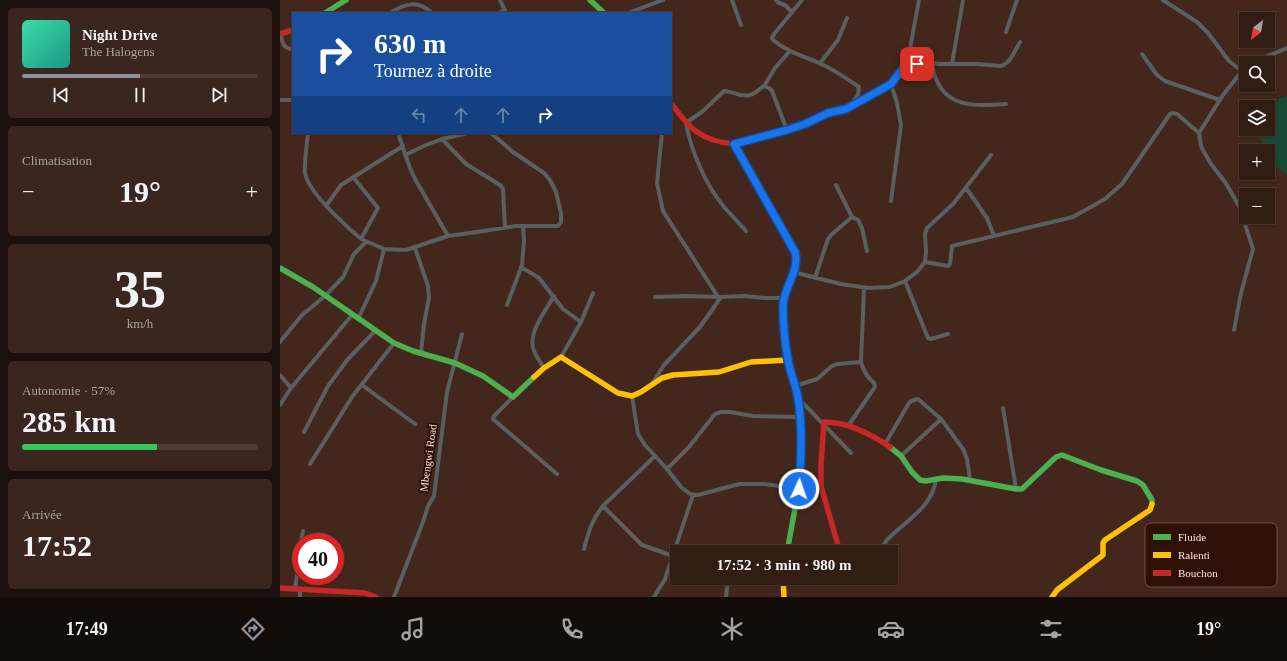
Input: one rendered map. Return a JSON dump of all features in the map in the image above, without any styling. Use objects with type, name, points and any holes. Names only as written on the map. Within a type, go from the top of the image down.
[{"type":"main road","points":[[327,12],[346,0]]},
{"type":"main road","points":[[590,0],[603,12]]},
{"type":"main road","points":[[280,34],[292,30]]},
{"type":"main road","points":[[672,104],[686,123],[699,135],[706,139],[723,144],[734,144],[795,252],[796,258],[784,298],[783,310],[788,360],[798,398],[801,458],[799,489],[788,545]]},
{"type":"main road","points":[[280,268],[394,342],[421,353],[455,363],[483,376],[513,397],[544,368],[561,357],[618,393],[632,396],[641,392],[662,378],[673,375],[719,372],[751,362],[788,360]]},
{"type":"main road","points":[[838,545],[821,486],[824,422],[848,426],[864,432],[885,444],[901,456],[916,478],[924,481],[942,478],[970,480],[1022,489],[1056,457],[1062,455],[1069,456],[1101,470],[1137,481],[1142,485],[1152,500],[1153,504],[1150,510],[1105,540],[1103,543],[1103,555],[1057,590],[1052,597]]},
{"type":"main road","points":[[783,585],[784,597]]},
{"type":"main road","points":[[280,588],[376,597]]},
{"type":"street","points":[[500,0],[505,12]]},
{"type":"street","points":[[631,12],[663,0]]},
{"type":"street","points":[[732,0],[741,25]]},
{"type":"street","points":[[776,0],[785,5],[792,12]]},
{"type":"street","points":[[802,0],[772,38],[776,43],[789,52],[820,63],[859,87],[858,95],[846,109]]},
{"type":"street","points":[[734,144],[787,130],[805,124],[828,113],[846,109],[891,84],[905,66],[909,54],[918,13],[919,0]]},
{"type":"street","points":[[952,64],[963,0]]},
{"type":"street","points":[[1006,32],[1017,0]]},
{"type":"street","points":[[1163,0],[1197,22],[1208,33],[1229,61],[1239,69]]},
{"type":"street","points":[[392,12],[408,2],[415,1],[420,1],[426,5],[431,12]]},
{"type":"street","points":[[820,63],[838,40],[847,18]]},
{"type":"street","points":[[280,34],[284,46],[292,49]]},
{"type":"street","points":[[905,66],[923,63],[1001,66],[1005,65],[1009,60],[1020,42]]},
{"type":"street","points":[[1268,56],[1287,48]]},
{"type":"street","points":[[746,230],[724,207],[714,192],[692,149],[686,123],[703,111],[724,91],[731,91],[741,96],[751,95],[764,86],[775,68],[789,52]]},
{"type":"street","points":[[1142,54],[1157,75],[1165,81],[1220,100]]},
{"type":"street","points":[[932,63],[939,86],[943,92],[956,101],[971,104],[1006,104]]},
{"type":"street","points":[[1199,133],[1220,100],[1239,75]]},
{"type":"street","points":[[891,84],[901,125],[891,201]]},
{"type":"street","points":[[764,86],[772,91],[787,130]]},
{"type":"street","points":[[280,100],[292,100]]},
{"type":"street","points":[[925,262],[948,266],[950,264],[952,246],[1074,217],[1105,199],[1122,184],[1170,114],[1173,112],[1199,133],[1201,146],[1204,152],[1225,182],[1239,206],[1253,249],[1241,293],[1234,330]]},
{"type":"street","points":[[308,134],[305,172],[308,182],[326,206],[361,239],[384,249],[397,250],[415,248],[448,236],[523,226],[557,227],[560,225],[561,213],[556,192],[550,180],[544,173],[513,152],[492,134]]},
{"type":"street","points":[[398,134],[415,179],[448,236]]},
{"type":"street","points":[[405,155],[442,139],[464,134]]},
{"type":"street","points":[[662,134],[657,183],[663,211],[719,297]]},
{"type":"street","points":[[442,139],[462,160],[500,185],[503,189],[505,228]]},
{"type":"street","points":[[326,206],[337,190],[353,177],[403,146]]},
{"type":"street","points":[[793,272],[815,278],[874,289],[890,288],[905,281],[917,272],[925,262],[925,234],[927,228],[953,204],[991,155]]},
{"type":"street","points":[[353,177],[378,208],[361,239]]},
{"type":"street","points":[[836,185],[852,217],[855,217],[858,220],[862,228],[867,251]]},
{"type":"street","points":[[966,188],[988,218],[994,236]]},
{"type":"street","points":[[815,278],[828,239],[852,217]]},
{"type":"street","points":[[508,305],[521,268],[524,241],[523,226]]},
{"type":"street","points":[[280,342],[302,315],[325,296],[343,278],[354,254],[366,242]]},
{"type":"street","points":[[415,248],[428,286],[429,298],[424,324],[421,353]]},
{"type":"street","points":[[358,319],[376,281],[384,249]]},
{"type":"street","points":[[521,268],[540,278],[566,312],[581,322]]},
{"type":"street","points":[[905,281],[928,338],[931,339],[948,334]]},
{"type":"street","points":[[848,426],[875,387],[874,383],[869,379],[861,362],[864,288]]},
{"type":"street","points":[[561,357],[581,322],[593,293]]},
{"type":"street","points":[[544,368],[536,354],[532,340],[535,329],[554,296]]},
{"type":"street","points":[[655,297],[745,296],[784,298]]},
{"type":"street","points":[[652,384],[664,365],[700,327],[719,297]]},
{"type":"street","points":[[280,405],[291,388],[352,315]]},
{"type":"street","points":[[304,432],[328,386],[348,359],[375,331]]},
{"type":"street","name":"Mbengwi Road","points":[[394,597],[428,506],[434,496],[449,384],[462,334]]},
{"type":"street","points":[[310,464],[338,418],[394,342]]},
{"type":"street","points":[[795,386],[817,379],[832,366],[861,362]]},
{"type":"street","points":[[280,375],[291,388]]},
{"type":"street","points":[[362,384],[415,424]]},
{"type":"street","points":[[632,396],[638,434],[645,446],[667,469],[681,487],[690,494],[694,495],[738,484],[765,484],[799,489]]},
{"type":"street","points":[[513,397],[494,416],[493,419],[557,474]]},
{"type":"street","points":[[798,398],[851,453]]},
{"type":"street","points":[[885,444],[911,400],[918,399],[942,419],[963,449],[967,459],[970,480]]},
{"type":"street","points":[[1003,408],[1016,489]]},
{"type":"street","points":[[667,469],[689,447],[715,414],[730,412],[753,416],[800,417]]},
{"type":"street","points":[[901,456],[942,419]]},
{"type":"street","points":[[584,549],[591,523],[603,506],[655,456]]},
{"type":"street","points":[[884,545],[887,540],[923,507],[934,490],[936,480]]},
{"type":"street","points":[[677,545],[694,495]]},
{"type":"street","points":[[603,506],[642,545],[670,555]]},
{"type":"street","points":[[654,597],[665,579],[670,565]]},
{"type":"street","points":[[298,585],[300,597]]},
{"type":"street","points":[[726,597],[727,585]]},
{"type":"green space","points":[[1287,96],[1287,175],[1275,164],[1275,144],[1263,144],[1258,136],[1275,136],[1275,104],[1280,98]]},
{"type":"traffic: fast","points":[[327,12],[346,0]]},
{"type":"traffic: fast","points":[[590,0],[603,12]]},
{"type":"traffic: fast","points":[[280,268],[313,287],[394,343],[413,351],[455,363],[483,376],[513,397],[534,377]]},
{"type":"traffic: fast","points":[[890,447],[901,456],[912,472],[920,480],[926,481],[943,478],[962,479],[1016,489],[1022,489],[1056,457],[1062,455],[1101,470],[1137,481],[1143,485],[1152,500],[1152,504]]},
{"type":"traffic: fast","points":[[788,545],[799,487]]},
{"type":"traffic: slow","points":[[795,253],[796,265],[784,298],[783,311],[788,360],[798,397],[800,417],[801,458],[799,487]]},
{"type":"traffic: slow","points":[[534,377],[544,368],[561,357],[618,393],[632,396],[641,392],[662,378],[673,375],[719,372],[751,362],[788,360]]},
{"type":"traffic: slow","points":[[1052,597],[1057,590],[1103,555],[1103,543],[1105,540],[1150,510],[1152,504]]},
{"type":"traffic: slow","points":[[783,585],[784,597]]},
{"type":"traffic: jam","points":[[280,34],[292,30]]},
{"type":"traffic: jam","points":[[672,104],[684,120],[697,132],[713,140],[734,144],[795,253]]},
{"type":"traffic: jam","points":[[838,545],[821,486],[824,422],[850,426],[890,447]]},
{"type":"traffic: jam","points":[[280,588],[365,593],[376,597]]},
{"type":"route","points":[[799,489],[801,458],[800,417],[798,398],[788,360],[783,310],[784,298],[796,265],[795,252],[734,144],[787,130],[805,124],[828,113],[846,109],[891,84],[905,66],[917,64]]}]
